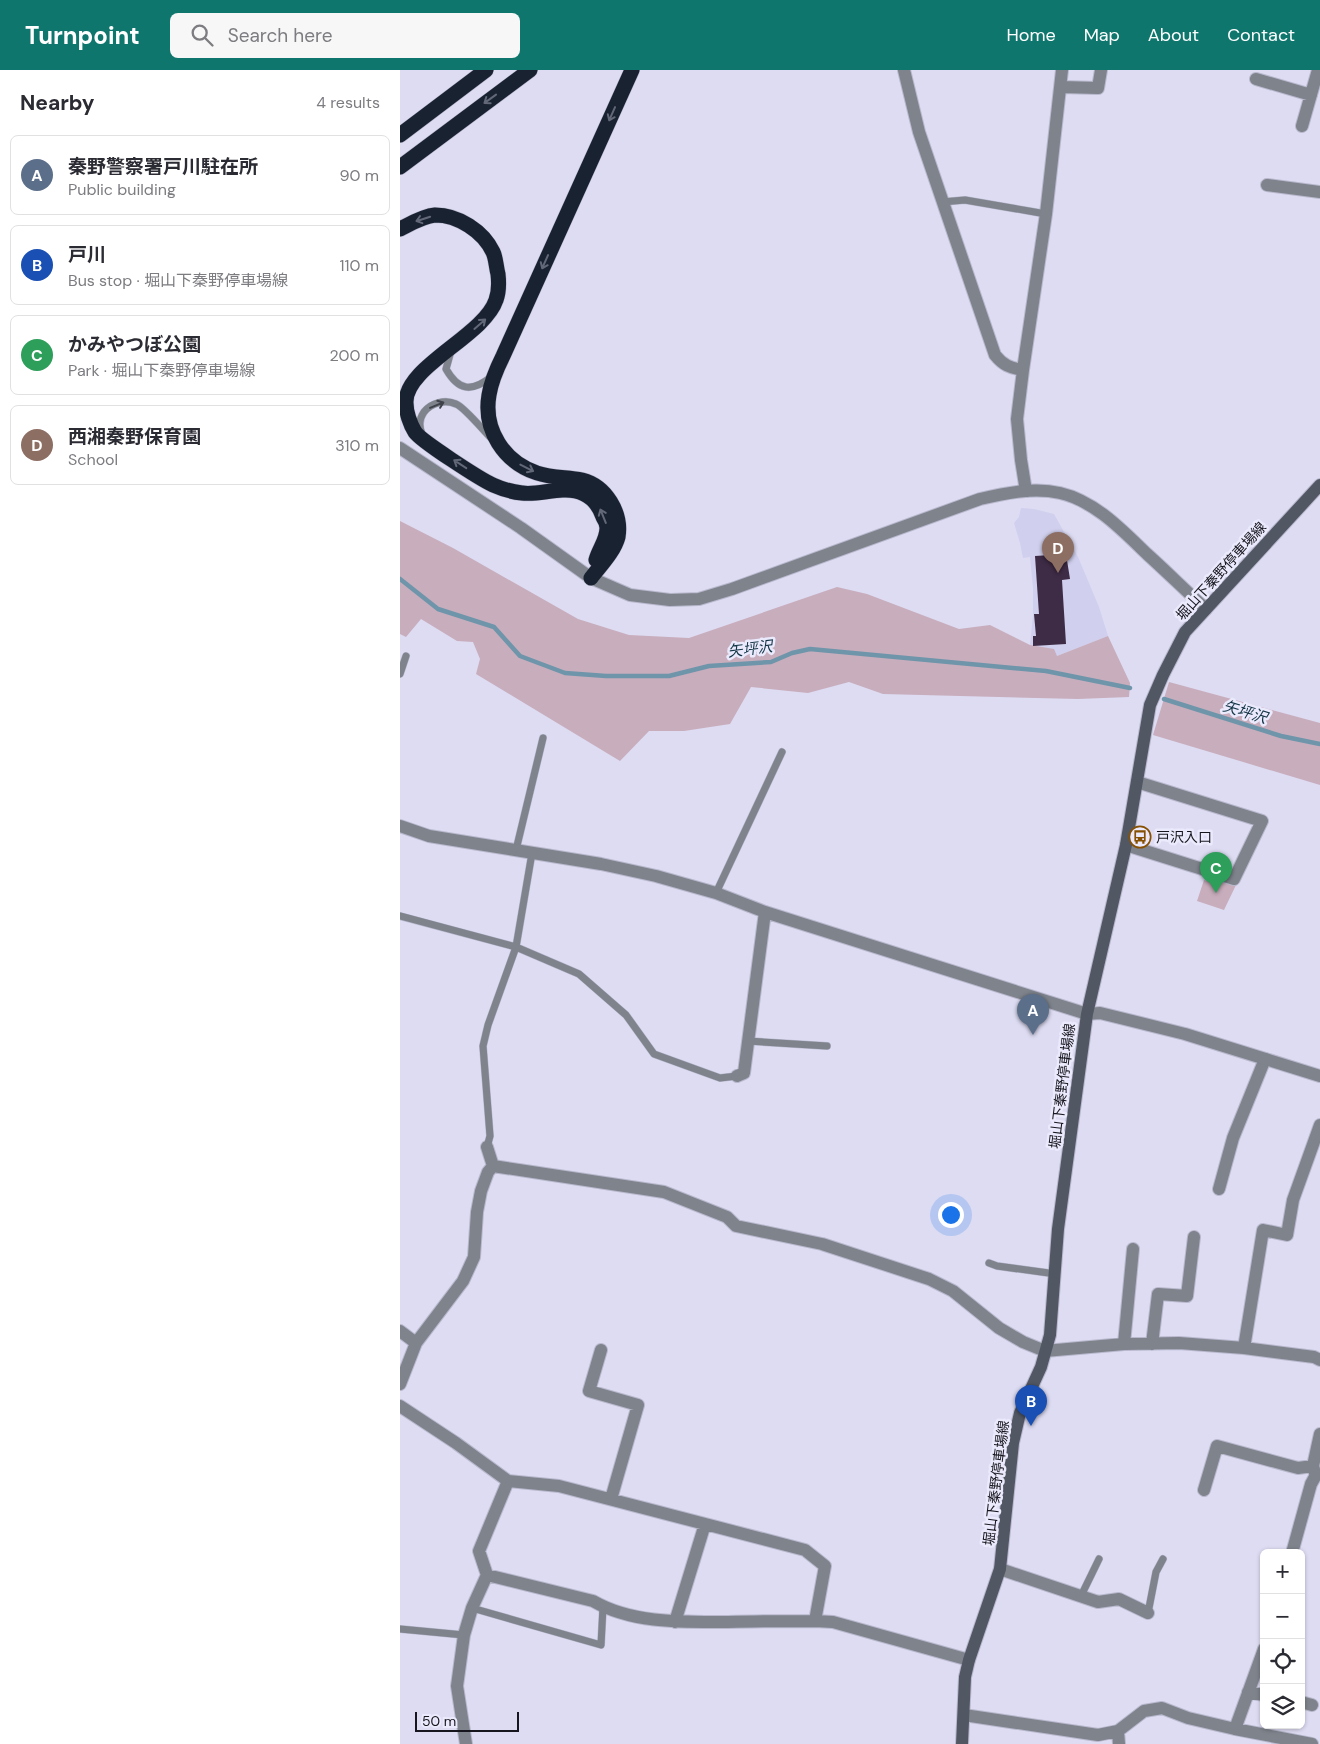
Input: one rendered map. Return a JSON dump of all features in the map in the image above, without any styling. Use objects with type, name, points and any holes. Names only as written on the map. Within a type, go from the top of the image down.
[{"type":"highway","points":[[400,135],[486,70]]},
{"type":"highway","points":[[400,167],[530,70]]},
{"type":"highway","points":[[591,578],[606,559],[618,538],[617,518],[609,499],[602,491],[582,480],[550,476],[527,469],[512,459],[501,448],[492,430],[488,414],[489,393],[495,374],[632,70]]},
{"type":"highway","points":[[400,229],[417,220],[433,215],[453,217],[470,226],[484,240],[493,253],[499,284],[496,301],[487,318],[424,370],[412,383],[406,401],[408,416],[415,432],[428,443],[492,484],[509,491],[525,494],[577,490],[591,498],[601,509],[607,527],[604,543],[597,556],[591,578]]},
{"type":"main road","name":"堀山下秦野停車場線","points":[[962,1744],[965,1677],[1000,1569],[1013,1443],[1020,1413],[1041,1367],[1050,1335],[1058,1230],[1087,1014],[1126,845],[1150,705],[1185,632],[1320,485]]},
{"type":"street","points":[[904,70],[918,132],[995,354],[1001,362],[1010,368],[1023,370]]},
{"type":"street","points":[[1026,491],[1017,419],[1046,214],[1062,70]]},
{"type":"street","points":[[1061,87],[1098,88],[1101,70]]},
{"type":"street","points":[[1302,126],[1318,70]]},
{"type":"street","points":[[1256,79],[1311,95]]},
{"type":"street","points":[[1267,185],[1320,192]]},
{"type":"street","points":[[400,448],[521,528],[591,578],[630,594],[670,600],[699,599],[732,589],[980,498],[1014,491],[1026,491],[1060,493],[1108,517],[1206,609]]},
{"type":"street","points":[[1126,845],[1234,879],[1262,821],[1137,782]]},
{"type":"street","points":[[400,826],[428,836],[601,864],[656,876],[716,893],[765,912],[1087,1014],[1100,1013],[1185,1034],[1320,1076]]},
{"type":"street","points":[[738,1076],[744,1073],[765,912]]},
{"type":"street","points":[[1219,1189],[1233,1138],[1265,1059]]},
{"type":"street","points":[[1244,1348],[1263,1230],[1287,1235],[1292,1200],[1320,1125]]},
{"type":"street","points":[[487,1147],[493,1166]]},
{"type":"street","points":[[400,1384],[416,1343],[463,1281],[474,1257],[480,1191],[488,1172],[493,1166]]},
{"type":"street","points":[[493,1166],[664,1192],[728,1217],[736,1226],[822,1244],[930,1279],[953,1290],[999,1328],[1023,1342],[1045,1351],[1124,1344],[1179,1343],[1244,1348],[1314,1357],[1320,1360]]},
{"type":"street","points":[[1152,1344],[1158,1294],[1187,1296],[1194,1237]]},
{"type":"street","points":[[1124,1344],[1133,1249]]},
{"type":"street","points":[[400,1331],[416,1343]]},
{"type":"street","points":[[601,1350],[589,1391],[638,1405],[610,1499]]},
{"type":"street","points":[[400,1406],[448,1437],[508,1481],[559,1486],[805,1550],[826,1566],[816,1621]]},
{"type":"street","points":[[1293,1549],[1311,1484],[1316,1473],[1320,1434]]},
{"type":"street","points":[[1204,1490],[1217,1446],[1316,1473]]},
{"type":"street","points":[[466,1744],[457,1686],[464,1635],[472,1608],[487,1575],[479,1551],[508,1481]]},
{"type":"street","points":[[675,1622],[705,1524]]},
{"type":"street","points":[[1000,1569],[1098,1602],[1119,1599],[1148,1613]]},
{"type":"street","points":[[487,1575],[593,1601],[603,1607],[650,1620],[675,1622],[833,1622],[969,1660]]},
{"type":"street","points":[[1235,1729],[1260,1660]]},
{"type":"street","points":[[1248,1692],[1260,1694]]},
{"type":"street","points":[[964,1715],[1119,1738],[1144,1711],[1162,1708],[1188,1718],[1312,1744]]},
{"type":"lane","points":[[942,202],[965,200],[1046,214]]},
{"type":"lane","points":[[452,346],[446,369],[453,381],[462,386],[474,387],[486,382],[495,374]]},
{"type":"lane","points":[[428,443],[421,432],[420,422],[424,412],[433,405],[443,402],[457,404],[501,448]]},
{"type":"lane","points":[[400,674],[406,656]]},
{"type":"lane","points":[[516,850],[543,738]]},
{"type":"lane","points":[[716,893],[782,752]]},
{"type":"lane","points":[[487,1147],[490,1136],[483,1046],[488,1025],[516,947],[532,853]]},
{"type":"lane","points":[[400,916],[516,947],[579,974],[626,1015],[654,1054],[720,1078],[738,1076]]},
{"type":"lane","points":[[748,1041],[827,1046]]},
{"type":"lane","points":[[989,1264],[1056,1274]]},
{"type":"lane","points":[[1081,1596],[1099,1559]]},
{"type":"lane","points":[[1148,1613],[1156,1572],[1163,1559]]},
{"type":"lane","points":[[472,1608],[601,1645],[603,1607]]},
{"type":"lane","points":[[400,1629],[464,1635]]},
{"type":"shaded area","points":[[1021,508],[1054,514],[1078,557],[1099,607],[1108,636],[1057,656],[1030,645],[1033,588],[1030,557],[1023,558],[1014,523],[1019,517]]},
{"type":"shaded area","points":[[400,521],[453,548],[578,619],[629,635],[689,638],[837,587],[867,594],[959,629],[990,625],[1030,645],[1054,649],[1057,656],[1108,636],[1130,683],[1129,697],[1078,699],[883,694],[849,682],[808,693],[751,687],[730,724],[684,731],[649,731],[620,761],[476,674],[480,659],[473,642],[457,641],[421,619],[406,637],[400,634]]},
{"type":"shaded area","points":[[1169,682],[1320,723],[1320,785],[1153,735]]},
{"type":"shaded area","points":[[1212,878],[1236,885],[1224,910],[1197,901],[1204,880],[1211,882]]},
{"type":"building","points":[[1066,554],[1070,579],[1062,580],[1066,644],[1033,646],[1033,636],[1036,636],[1034,614],[1039,614],[1035,556]]},
{"type":"waterway","name":"矢坪沢","points":[[400,579],[438,609],[494,627],[520,656],[565,673],[606,676],[669,676],[709,666],[771,662],[792,653],[810,649],[1046,671],[1130,688]]},
{"type":"waterway","name":"矢坪沢","points":[[1164,699],[1281,736],[1320,744]]},
{"type":"place","name":"西湘秦野保育園","points":[[1058,573]]},
{"type":"place","name":"戸沢入口","points":[[1140,837]]},
{"type":"place","name":"かみやつぼ公園","points":[[1216,893]]},
{"type":"place","name":"秦野警察署戸川駐在所","points":[[1033,1035]]},
{"type":"place","name":"戸川","points":[[1031,1426]]}]
